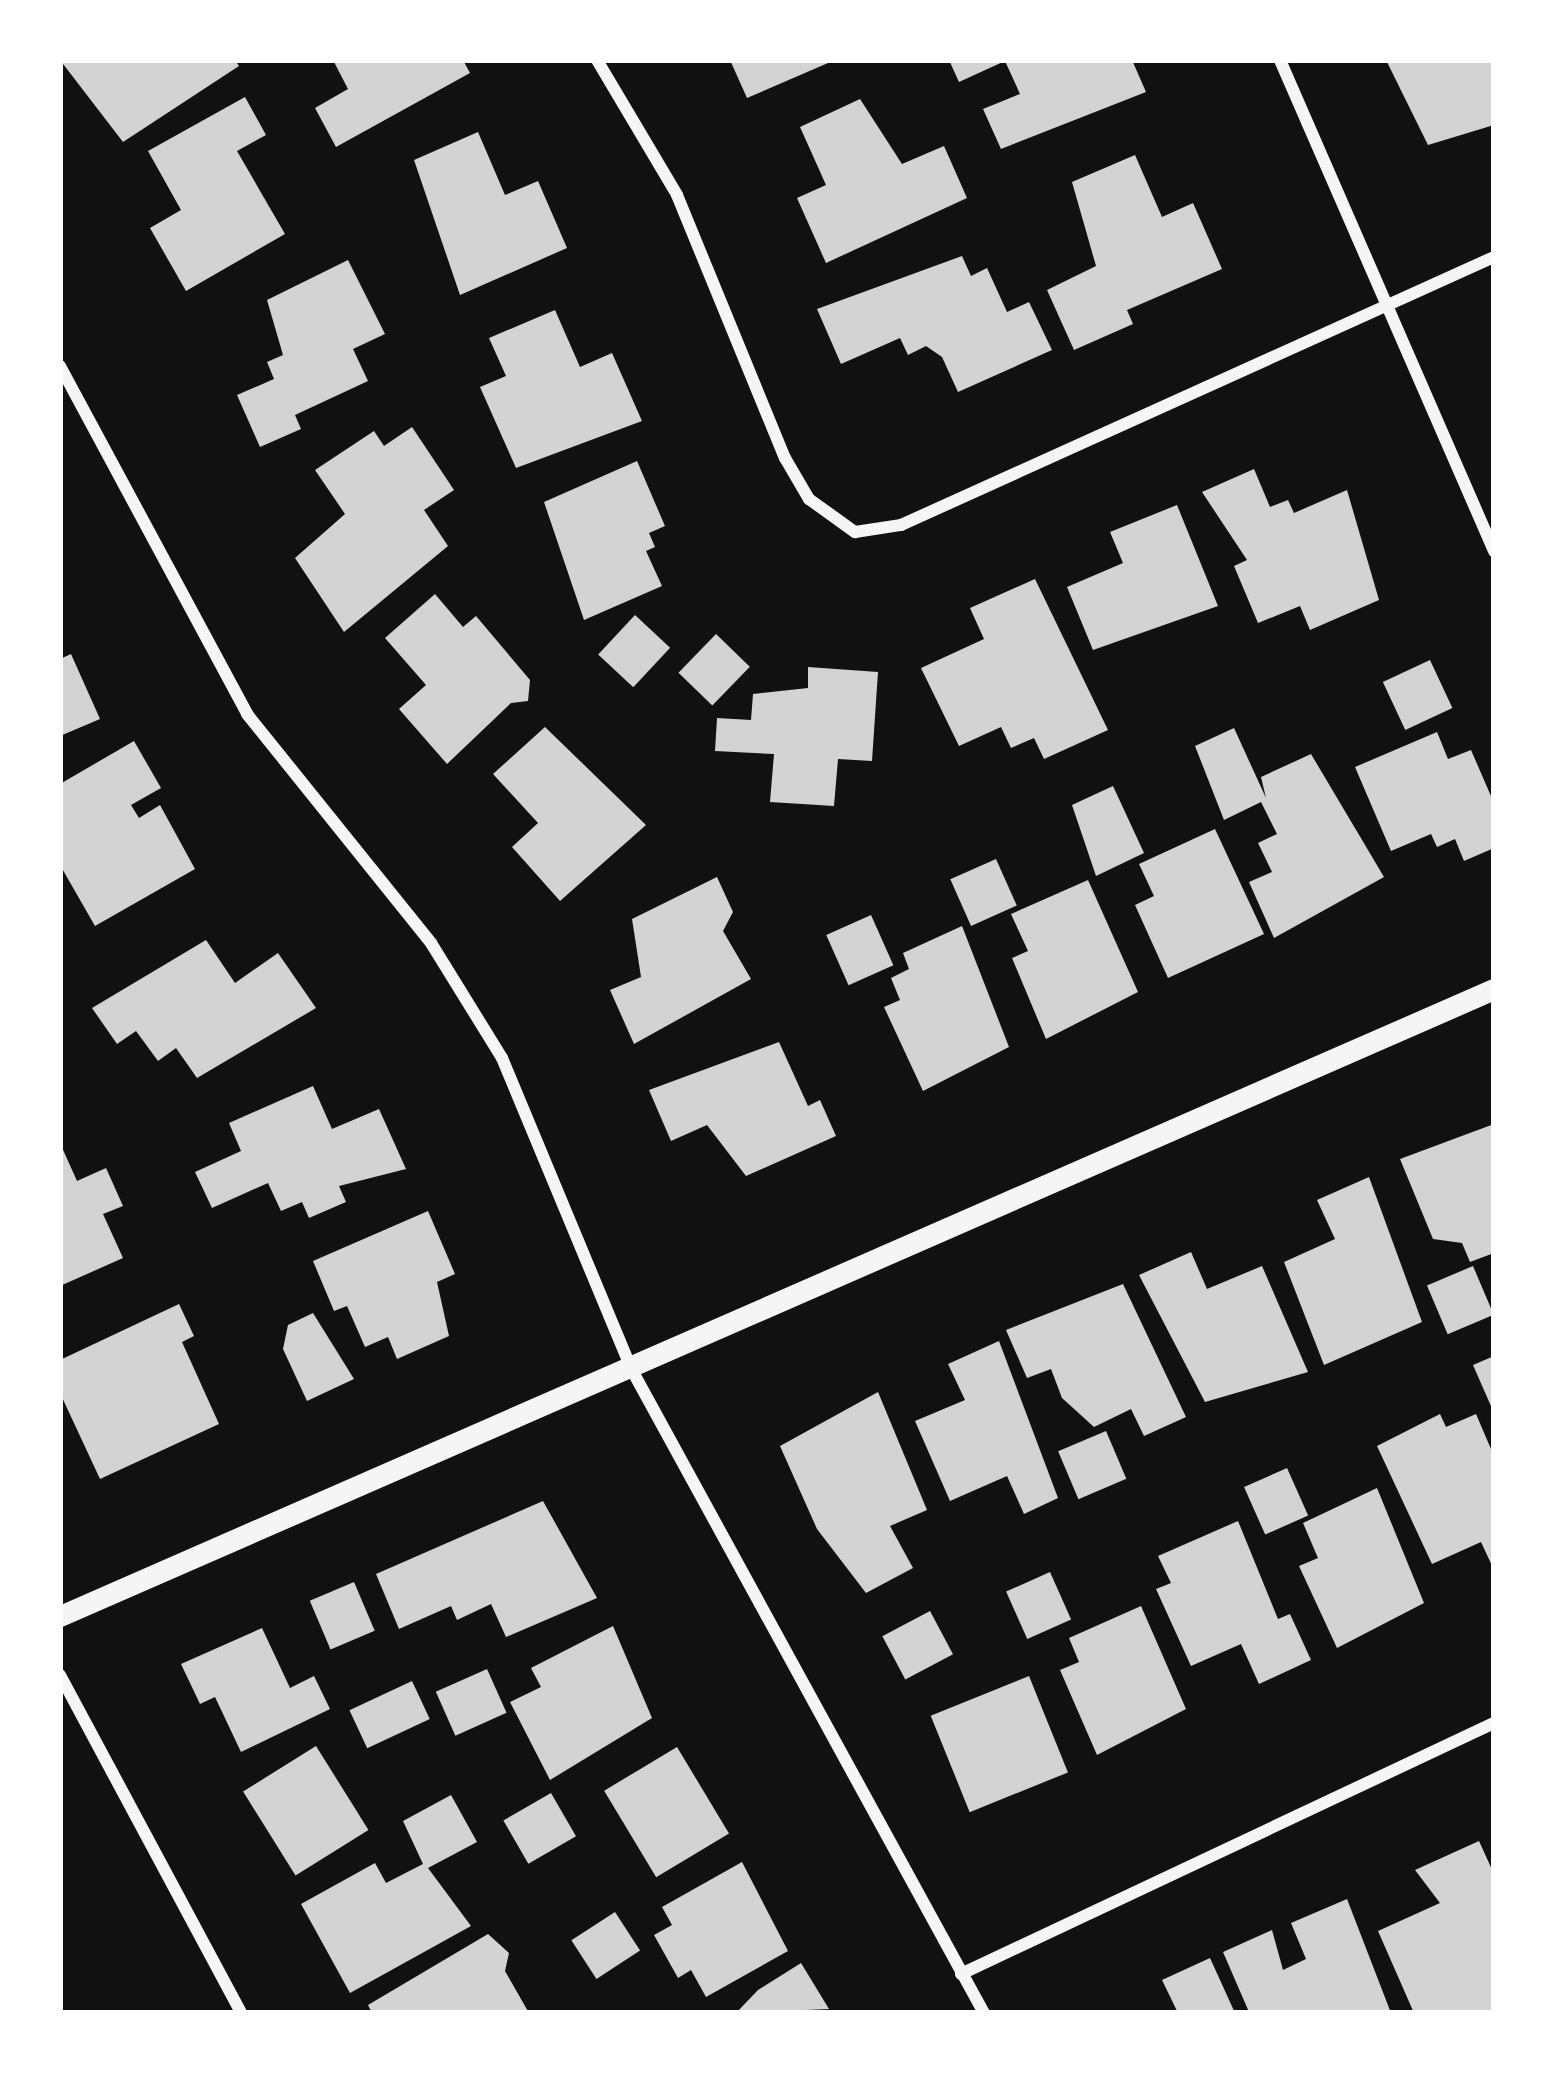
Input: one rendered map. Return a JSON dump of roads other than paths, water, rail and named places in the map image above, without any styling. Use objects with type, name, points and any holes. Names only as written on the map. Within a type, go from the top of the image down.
[{"type":"street","points":[[597,60],[677,195],[785,458],[809,499],[855,532],[902,525],[1494,257]]},
{"type":"street","points":[[1280,60],[1390,303],[1494,551]]},
{"type":"street","points":[[60,366],[247,714],[431,943],[502,1058],[633,1372],[984,2013]]},
{"type":"street","points":[[60,1616],[633,1372],[1494,989]]},
{"type":"street","points":[[60,1675],[241,2013]]},
{"type":"street","points":[[961,1973],[1494,1723]]}]
